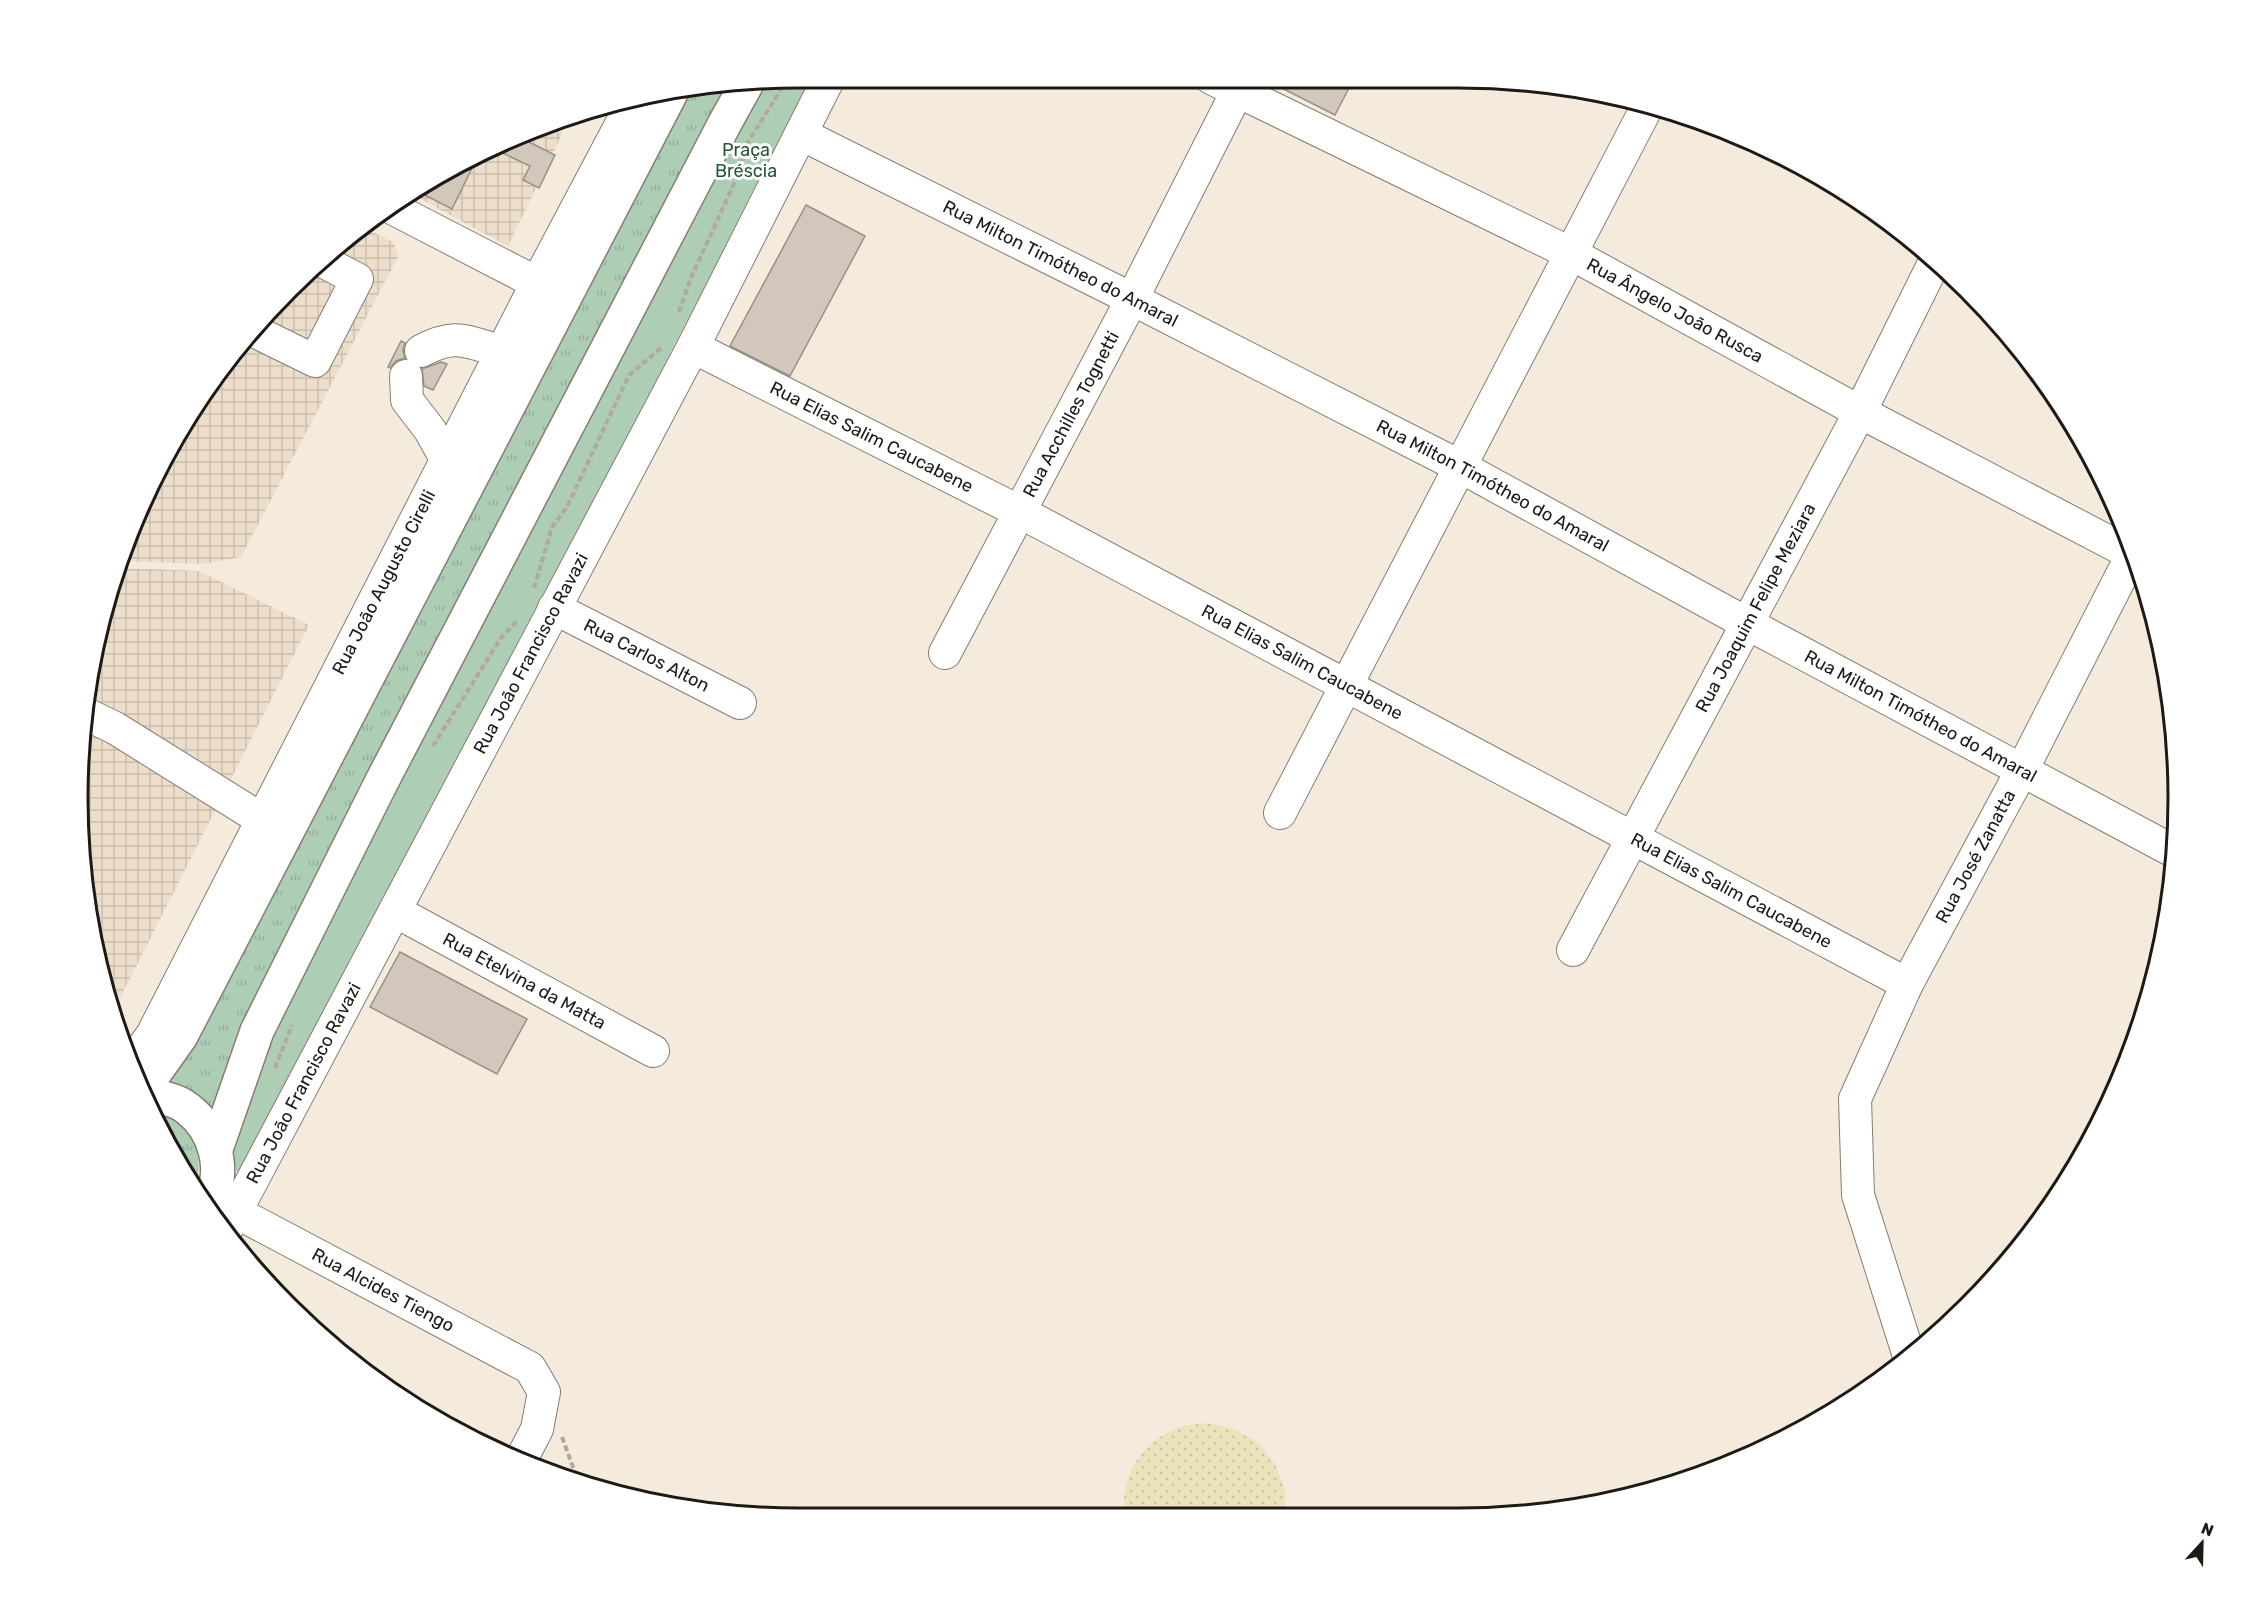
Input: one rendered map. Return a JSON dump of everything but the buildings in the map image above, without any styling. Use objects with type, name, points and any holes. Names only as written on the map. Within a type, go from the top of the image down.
[{"type":"main road","points":[[216,1149],[257,1031],[381,783],[743,91]]},
{"type":"main road","points":[[149,1084],[181,1036],[667,101]]},
{"type":"main road","points":[[154,1095],[165,1097],[188,1108],[205,1126],[216,1149],[221,1210]]},
{"type":"street","name":"Rua João Francisco Ravazi","points":[[221,1210],[395,911],[543,602],[679,337],[801,134],[824,88]]},
{"type":"street","name":"Rua Acchilles Tognetti","points":[[945,653],[1132,299],[1227,88]]},
{"type":"street","name":"Rua Ângelo João Rusca","points":[[1242,88],[1570,253],[1860,412],[2121,548]]},
{"type":"street","name":"Rua João Augusto Cirelli","points":[[137,1056],[152,1035],[501,351],[629,110]]},
{"type":"street","points":[[1280,813],[1643,114]]},
{"type":"street","name":"Rua Milton Timótheo do Amaral","points":[[801,134],[1461,467],[1748,624],[2166,847]]},
{"type":"street","points":[[399,212],[537,283]]},
{"type":"street","points":[[261,335],[315,361],[357,279],[330,265]]},
{"type":"street","name":"Rua Joaquim Felipe Meziara","points":[[1573,950],[1860,412],[1931,269]]},
{"type":"street","name":"Rua Elias Salim Caucabene","points":[[679,337],[1020,512],[1907,984]]},
{"type":"street","points":[[446,459],[430,430],[407,400],[413,364],[440,341],[455,339],[501,351]]},
{"type":"street","name":"Rua José Zanatta","points":[[1907,1348],[1858,1195],[1855,1099],[1907,984],[2022,770],[2128,564]]},
{"type":"street","name":"Rua Carlos Alton","points":[[543,602],[740,703]]},
{"type":"street","points":[[94,718],[116,728],[261,819]]},
{"type":"street","name":"Rua Etelvina da Matta","points":[[395,911],[653,1051]]},
{"type":"street","name":"Rua Alcides Tiengo","points":[[221,1210],[530,1368],[544,1392],[537,1429],[525,1453]]},
{"type":"path","points":[[543,602],[539,565],[552,527],[567,507],[629,375],[679,337],[690,280],[737,177],[748,142],[782,89]]},
{"type":"path","points":[[430,750],[501,638],[523,614]]},
{"type":"path","points":[[273,1074],[296,1017]]},
{"type":"shaded area","points":[[560,130],[563,132],[508,246],[419,199],[484,162]]},
{"type":"shaded area","points":[[371,231],[393,242],[399,255],[241,557],[204,564],[129,561],[162,484],[184,443],[235,366],[296,296]]},
{"type":"shaded area","points":[[127,568],[199,571],[309,625],[119,1001],[102,937],[95,891],[88,798],[90,752],[102,660]]},
{"type":"green space","name":"Praça Bréscia","points":[[808,88],[246,1172],[237,1172],[232,1157],[265,1056],[309,957],[739,125],[760,90]]},
{"type":"green space","points":[[730,92],[382,748],[229,1055],[216,1114],[165,1079],[681,99]]},
{"type":"green space","points":[[163,1114],[180,1123],[192,1138],[198,1155],[197,1176]]},
{"type":"sand","points":[[1208,1423],[1234,1429],[1258,1442],[1275,1464],[1285,1490],[1285,1508],[1124,1508],[1126,1487],[1136,1461],[1145,1450],[1167,1433],[1190,1425]]}]
